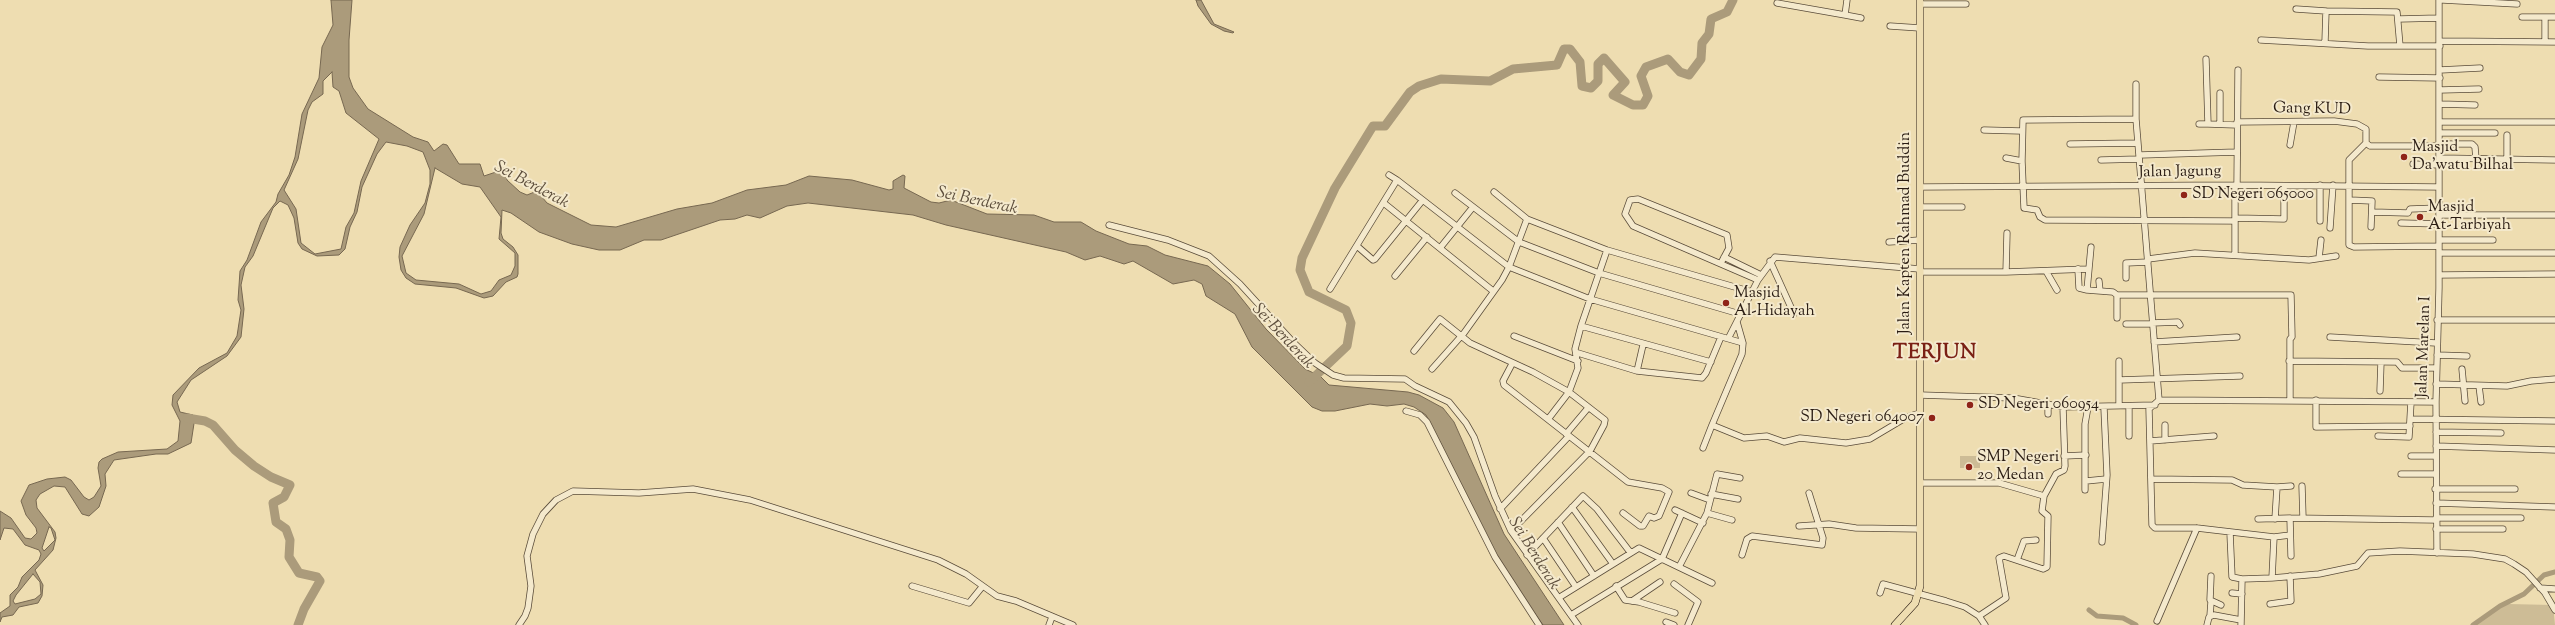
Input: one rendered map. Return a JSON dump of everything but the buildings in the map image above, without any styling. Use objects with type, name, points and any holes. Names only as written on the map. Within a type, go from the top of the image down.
[{"type":"main road","name":"Jalan Kapten Rahmad Buddin","points":[[1919,595],[1920,2]]},
{"type":"main road","points":[[1895,625],[1919,595]]},
{"type":"street","points":[[1845,15],[1847,0]]},
{"type":"street","name":"Jalan Marelan I","points":[[2437,553],[2435,519],[2436,343],[2439,275],[2439,0]]},
{"type":"street","points":[[2443,0],[2517,4]]},
{"type":"street","points":[[1920,2],[1966,4]]},
{"type":"street","points":[[1777,4],[1861,18]]},
{"type":"street","points":[[2296,9],[2397,12],[2399,19],[2400,46]]},
{"type":"street","points":[[2325,42],[2326,11]]},
{"type":"street","points":[[2522,17],[2555,17]]},
{"type":"street","points":[[2545,17],[2546,42]]},
{"type":"street","points":[[2399,19],[2440,18]]},
{"type":"street","points":[[1890,26],[1920,28]]},
{"type":"street","points":[[2261,40],[2325,42],[2368,46],[2555,42]]},
{"type":"street","points":[[2206,59],[2208,124]]},
{"type":"street","points":[[2440,70],[2480,68]]},
{"type":"street","points":[[2235,255],[2238,70]]},
{"type":"street","points":[[2379,77],[2440,78]]},
{"type":"street","points":[[2136,84],[2136,119],[2159,400],[2149,409],[2153,528],[2198,528],[2230,533],[2274,537],[2290,535]]},
{"type":"street","points":[[2440,90],[2479,89]]},
{"type":"street","points":[[2220,93],[2220,124]]},
{"type":"street","points":[[2440,104],[2475,105]]},
{"type":"street","points":[[2136,119],[2025,119],[2022,121],[2022,186],[2024,208],[2037,210],[2040,217],[2045,220],[2284,219],[2284,186]]},
{"type":"street","name":"Gang KUD","points":[[2199,124],[2334,121],[2364,125],[2366,129],[2366,143]]},
{"type":"street","points":[[2290,145],[2294,122]]},
{"type":"street","points":[[2440,122],[2555,122]]},
{"type":"street","points":[[1984,130],[2021,131]]},
{"type":"street","points":[[2440,133],[2495,134]]},
{"type":"street","points":[[2507,160],[2508,135]]},
{"type":"street","points":[[2070,144],[2138,143]]},
{"type":"street","points":[[2476,159],[2475,147],[2472,144],[2391,147],[2370,146],[2366,143],[2349,158],[2348,186],[2350,200],[2348,242],[2351,247],[2493,240]]},
{"type":"street","points":[[2101,160],[2237,152]]},
{"type":"street","points":[[2006,158],[2022,161]]},
{"type":"street","points":[[2439,158],[2555,160]]},
{"type":"street","points":[[2413,164],[2439,165]]},
{"type":"street","points":[[1389,175],[1456,228],[1509,267],[1590,299],[1721,337],[1729,337],[1743,343]]},
{"type":"street","points":[[1330,289],[1385,204],[1397,180]]},
{"type":"street","name":"Jalan Jagung","points":[[1920,187],[2236,185],[2439,187]]},
{"type":"street","points":[[2320,185],[2320,221]]},
{"type":"street","points":[[2330,228],[2333,186]]},
{"type":"street","points":[[1494,192],[1527,219],[1607,250],[1752,292]]},
{"type":"street","points":[[1455,193],[1480,214],[1519,242],[1599,273],[1740,314]]},
{"type":"street","points":[[1721,263],[1729,248],[1727,235],[1638,199],[1630,200],[1625,214],[1633,226],[1721,263],[1734,266],[1760,277]]},
{"type":"street","points":[[1357,246],[1373,260],[1376,259],[1422,200]]},
{"type":"street","points":[[2350,200],[2371,200],[2373,212],[2371,227]]},
{"type":"street","points":[[1385,204],[1493,291]]},
{"type":"street","points":[[1440,248],[1473,207]]},
{"type":"street","points":[[1920,207],[1962,207]]},
{"type":"street","points":[[2373,212],[2408,213],[2410,209],[2439,208]]},
{"type":"street","points":[[2439,215],[2555,215]]},
{"type":"street","points":[[1432,369],[1461,335],[1509,267],[1527,219]]},
{"type":"street","points":[[2400,223],[2439,224]]},
{"type":"street","points":[[1109,225],[1168,240],[1209,256],[1240,284],[1314,363],[1334,374],[1344,378],[1405,379],[1415,386],[1449,402],[1466,423],[1474,437],[1500,509],[1511,531],[1527,555],[1560,597],[1578,625]]},
{"type":"street","points":[[2006,272],[2007,233]]},
{"type":"street","points":[[1395,276],[1427,237]]},
{"type":"street","points":[[1889,242],[1920,240]]},
{"type":"street","points":[[2319,258],[2321,240]]},
{"type":"street","points":[[2087,290],[2091,247]]},
{"type":"street","points":[[1549,418],[1569,392],[1578,368],[1578,353],[1575,349],[1581,326],[1607,250]]},
{"type":"street","points":[[2439,253],[2555,253]]},
{"type":"street","points":[[2126,278],[2126,262],[2195,254],[2274,258],[2319,258],[2336,256]]},
{"type":"street","points":[[1724,257],[1734,266]]},
{"type":"street","points":[[1729,337],[1760,277],[1770,261],[1778,257],[1920,271],[2006,272],[2088,269]]},
{"type":"street","points":[[1770,261],[1794,314]]},
{"type":"street","points":[[2078,269],[2079,288],[2113,292],[2117,295],[2291,295],[2292,337],[2290,339],[2289,361],[2290,401]]},
{"type":"street","points":[[2046,271],[2057,290]]},
{"type":"street","points":[[2439,275],[2555,274]]},
{"type":"street","points":[[2099,281],[2100,291]]},
{"type":"street","points":[[2117,295],[2118,318]]},
{"type":"street","points":[[1414,352],[1439,319],[1470,343],[1512,364],[1532,372],[1569,392],[1605,421],[1590,451],[1511,531]]},
{"type":"street","points":[[2437,320],[2555,320]]},
{"type":"street","points":[[1703,448],[1742,354],[1743,343],[1736,322]]},
{"type":"street","points":[[2126,324],[2178,322],[2180,325]]},
{"type":"street","points":[[1581,326],[1643,345],[1711,362]]},
{"type":"street","points":[[1514,336],[1578,361]]},
{"type":"street","points":[[1578,353],[1637,371],[1702,378],[1711,362],[1721,337]]},
{"type":"street","points":[[2154,342],[2237,337]]},
{"type":"street","points":[[2330,338],[2436,343]]},
{"type":"street","points":[[1637,371],[1643,345]]},
{"type":"street","points":[[2437,355],[2467,356]]},
{"type":"street","points":[[2119,361],[2119,406]]},
{"type":"street","points":[[2289,361],[2397,362],[2402,368],[2436,368]]},
{"type":"street","points":[[2380,391],[2381,362]]},
{"type":"street","points":[[1512,364],[1503,384],[1549,418],[1568,435],[1628,482],[1662,488],[1669,492],[1659,516],[1654,518],[1649,516],[1644,526],[1640,526],[1623,513]]},
{"type":"street","points":[[2462,369],[2465,385],[2465,401]]},
{"type":"street","points":[[2119,380],[2240,376]]},
{"type":"street","points":[[2436,384],[2508,386],[2532,381],[2555,380]]},
{"type":"street","points":[[2479,386],[2482,402]]},
{"type":"street","points":[[1920,395],[2013,398],[2063,407],[2104,408],[2155,405]]},
{"type":"street","points":[[2159,400],[2436,402]]},
{"type":"street","points":[[2316,400],[2316,425],[2318,428],[2410,426]]},
{"type":"street","points":[[2378,436],[2409,437],[2411,402]]},
{"type":"street","points":[[2048,404],[2048,414]]},
{"type":"street","points":[[2129,406],[2129,436]]},
{"type":"street","points":[[1979,616],[2006,598],[1999,558],[2004,556],[2043,569],[2047,567],[2048,516],[2042,512],[2044,496],[2056,474],[2064,470],[2063,407]]},
{"type":"street","points":[[2085,490],[2085,424],[2088,407]]},
{"type":"street","points":[[1500,509],[1568,435],[1588,408]]},
{"type":"street","points":[[2102,542],[2106,479],[2104,408]]},
{"type":"street","points":[[1406,412],[1420,415],[1427,422],[1488,546],[1539,625]]},
{"type":"street","points":[[1712,425],[1744,438],[1767,436],[1784,442],[1800,438],[1846,443],[1870,439],[1907,417],[1920,413]]},
{"type":"street","points":[[2410,419],[2555,421]]},
{"type":"street","points":[[2164,426],[2165,440]]},
{"type":"street","points":[[2436,432],[2501,433]]},
{"type":"street","points":[[2150,441],[2214,436]]},
{"type":"street","points":[[2436,446],[2555,450]]},
{"type":"street","points":[[2064,456],[2086,455]]},
{"type":"street","points":[[2411,456],[2436,456]]},
{"type":"street","points":[[1680,567],[1703,523],[1717,474],[1740,478]]},
{"type":"street","points":[[2401,474],[2436,474]]},
{"type":"street","points":[[2086,480],[2106,479]]},
{"type":"street","points":[[2151,480],[2232,480],[2243,486],[2291,486]]},
{"type":"street","points":[[1920,483],[2000,483],[2044,496]]},
{"type":"street","points":[[2302,486],[2303,518]]},
{"type":"street","points":[[2275,519],[2277,487]]},
{"type":"street","points":[[519,625],[528,608],[530,586],[527,556],[532,537],[543,514],[552,504],[573,491],[634,493],[692,489],[750,500],[938,560],[966,574],[982,587],[997,596],[1016,601],[1073,625]]},
{"type":"street","points":[[2436,489],[2515,489]]},
{"type":"street","points":[[1691,492],[1710,500]]},
{"type":"street","points":[[1742,555],[1747,539],[1752,536],[1822,545],[1824,543],[1820,525],[1809,493]]},
{"type":"street","points":[[1712,494],[1738,499]]},
{"type":"street","points":[[1527,555],[1572,507],[1584,497],[1603,517],[1630,552]]},
{"type":"street","points":[[2436,503],[2555,507]]},
{"type":"street","points":[[1572,507],[1614,564]]},
{"type":"street","points":[[1675,510],[1703,523]]},
{"type":"street","points":[[1571,615],[1662,559],[1682,513]]},
{"type":"street","points":[[1706,513],[1732,520]]},
{"type":"street","points":[[2290,518],[2291,556]]},
{"type":"street","points":[[2258,519],[2521,518]]},
{"type":"street","points":[[1558,522],[1594,576]]},
{"type":"street","points":[[1798,526],[1820,525],[1856,528],[1920,529]]},
{"type":"street","points":[[2157,621],[2198,528]]},
{"type":"street","points":[[2436,529],[2503,528]]},
{"type":"street","points":[[2230,533],[2232,577],[2242,579],[2272,578],[2319,574],[2357,566],[2368,553],[2473,554],[2505,559],[2531,578],[2555,610]]},
{"type":"street","points":[[2272,578],[2274,537]]},
{"type":"street","points":[[1543,538],[1576,587]]},
{"type":"street","points":[[2017,560],[2024,541],[2036,540]]},
{"type":"street","points":[[1560,597],[1614,564],[1630,552],[1642,548],[1712,582]]},
{"type":"street","points":[[2207,625],[2210,616],[2211,576]]},
{"type":"street","points":[[2270,604],[2291,601],[2290,576]]},
{"type":"street","points":[[2210,616],[2241,622],[2242,579]]},
{"type":"street","points":[[1632,601],[1660,582]]},
{"type":"street","points":[[1674,584],[1698,602],[1696,610],[1688,625]]},
{"type":"street","points":[[1880,593],[1883,584],[1965,607],[1979,616],[1985,625]]},
{"type":"street","points":[[912,586],[969,603],[982,587]]},
{"type":"street","points":[[1616,586],[1625,600],[1675,613]]},
{"type":"street","points":[[2538,586],[2555,589]]},
{"type":"street","points":[[2232,593],[2242,594]]},
{"type":"street","points":[[2211,602],[2221,605]]},
{"type":"street","points":[[1049,625],[1052,617]]},
{"type":"street","points":[[1666,622],[1674,625]]},
{"type":"shaded area","name":"Sei Berderak","points":[[331,0],[352,0],[349,40],[349,77],[353,88],[368,109],[413,137],[428,142],[434,151],[443,144],[447,145],[459,164],[480,164],[484,176],[496,172],[500,167],[504,167],[507,180],[520,192],[527,195],[537,191],[547,203],[591,225],[616,227],[677,209],[712,203],[747,190],[786,185],[809,176],[852,180],[889,190],[893,189],[893,181],[903,175],[905,176],[904,188],[931,202],[939,203],[951,200],[987,214],[1034,215],[1054,222],[1081,222],[1096,231],[1129,244],[1147,246],[1165,255],[1208,266],[1230,284],[1266,329],[1305,369],[1320,376],[1329,385],[1408,392],[1419,395],[1443,408],[1454,422],[1504,534],[1564,625],[1543,625],[1515,586],[1509,573],[1501,565],[1426,415],[1414,407],[1404,404],[1387,406],[1370,404],[1335,411],[1322,411],[1312,407],[1252,347],[1235,314],[1206,296],[1202,284],[1194,280],[1173,284],[1133,261],[1124,264],[1100,256],[1085,260],[1066,252],[946,225],[913,215],[808,203],[787,206],[760,218],[747,215],[735,219],[720,220],[661,240],[644,240],[620,250],[599,250],[572,244],[539,232],[511,213],[502,210],[501,233],[503,239],[513,247],[518,255],[518,274],[517,277],[506,282],[493,296],[484,298],[456,288],[415,284],[406,278],[401,270],[399,257],[400,247],[410,225],[425,203],[430,184],[430,170],[423,152],[407,146],[386,142],[377,154],[362,187],[357,212],[350,227],[345,249],[339,255],[317,256],[302,249],[298,243],[294,218],[288,205],[280,201],[273,208],[253,256],[245,267],[241,285],[244,309],[241,337],[227,356],[191,380],[177,402],[180,412],[193,415],[195,417],[191,443],[168,454],[156,454],[114,460],[105,474],[106,486],[99,507],[89,516],[82,514],[65,487],[54,486],[40,494],[36,500],[37,508],[55,532],[56,538],[53,550],[35,570],[43,585],[42,596],[38,603],[19,607],[13,615],[2,617],[0,622],[0,613],[10,606],[10,595],[18,587],[22,577],[39,560],[41,554],[39,550],[25,545],[13,529],[4,528],[0,540],[0,511],[11,518],[25,538],[31,539],[37,533],[36,528],[26,515],[21,501],[29,485],[47,479],[65,477],[71,480],[84,497],[89,500],[94,497],[101,486],[98,468],[99,462],[102,459],[118,452],[167,449],[178,441],[180,421],[172,405],[173,395],[199,368],[227,353],[237,336],[241,310],[238,300],[240,271],[247,260],[261,222],[276,202],[278,194],[289,175],[295,157],[302,114],[319,78],[322,47],[333,25]],"holes":[[[332,72],[333,87],[339,91],[346,113],[379,139],[361,181],[354,213],[346,227],[341,249],[315,254],[301,243],[296,209],[284,190],[298,159],[308,110],[312,102],[323,94],[323,81]],[[435,168],[462,184],[480,187],[501,217],[499,239],[515,253],[515,266],[511,275],[499,280],[491,291],[481,294],[459,284],[416,280],[406,273],[402,256],[424,214]],[[49,527],[51,528],[55,540],[44,551],[42,548]],[[33,574],[40,582],[41,594],[35,599],[15,604],[13,601]]]},
{"type":"shaded area","points":[[1196,0],[1201,0],[1214,24],[1234,32],[1224,31],[1211,24],[1198,6]]},
{"type":"shaded area","points":[[1960,456],[1980,456],[1980,468],[1960,468]]},
{"type":"shaded area","points":[[2508,604],[2553,605],[2555,625],[2474,625],[2500,606]]},
{"type":"waterway","points":[[1309,382],[1347,346],[1351,323],[1346,310],[1309,292],[1300,270],[1302,258],[1335,188],[1373,126],[1385,126],[1410,92],[1419,86],[1441,79],[1490,81],[1513,69],[1557,65],[1564,49],[1570,49],[1580,62],[1582,86],[1591,88],[1598,81],[1598,64],[1604,58],[1625,82],[1613,95],[1633,105],[1643,105],[1648,96],[1641,76],[1646,67],[1668,59],[1680,72],[1689,75],[1701,59],[1702,43],[1709,34],[1711,19],[1727,12],[1733,0]]},
{"type":"waterway","points":[[187,418],[205,421],[213,425],[235,450],[254,466],[271,477],[290,485],[284,497],[273,503],[276,522],[286,529],[290,540],[289,557],[299,573],[317,577],[320,581],[304,609],[298,625]]},
{"type":"waterway","points":[[2473,625],[2500,606],[2524,594],[2544,575],[2555,572]]},
{"type":"waterway","points":[[2089,610],[2097,616],[2123,618],[2136,625]]},
{"type":"place","name":"Masjid Da'watu Bilhal","points":[[2404,157]]},
{"type":"place","name":"SD Negeri 065000","points":[[2184,195]]},
{"type":"place","name":"Masjid At-Tarbiyah","points":[[2420,217]]},
{"type":"place","name":"Masjid Al-Hidayah","points":[[1726,303]]},
{"type":"place","name":"SD Negeri 060954","points":[[1970,405]]},
{"type":"place","name":"SD Negeri 064007","points":[[1932,418]]},
{"type":"place","name":"SMP Negeri 20 Medan","points":[[1969,467]]},
{"type":"district","name":"TERJUN","points":[[1935,355]]}]
